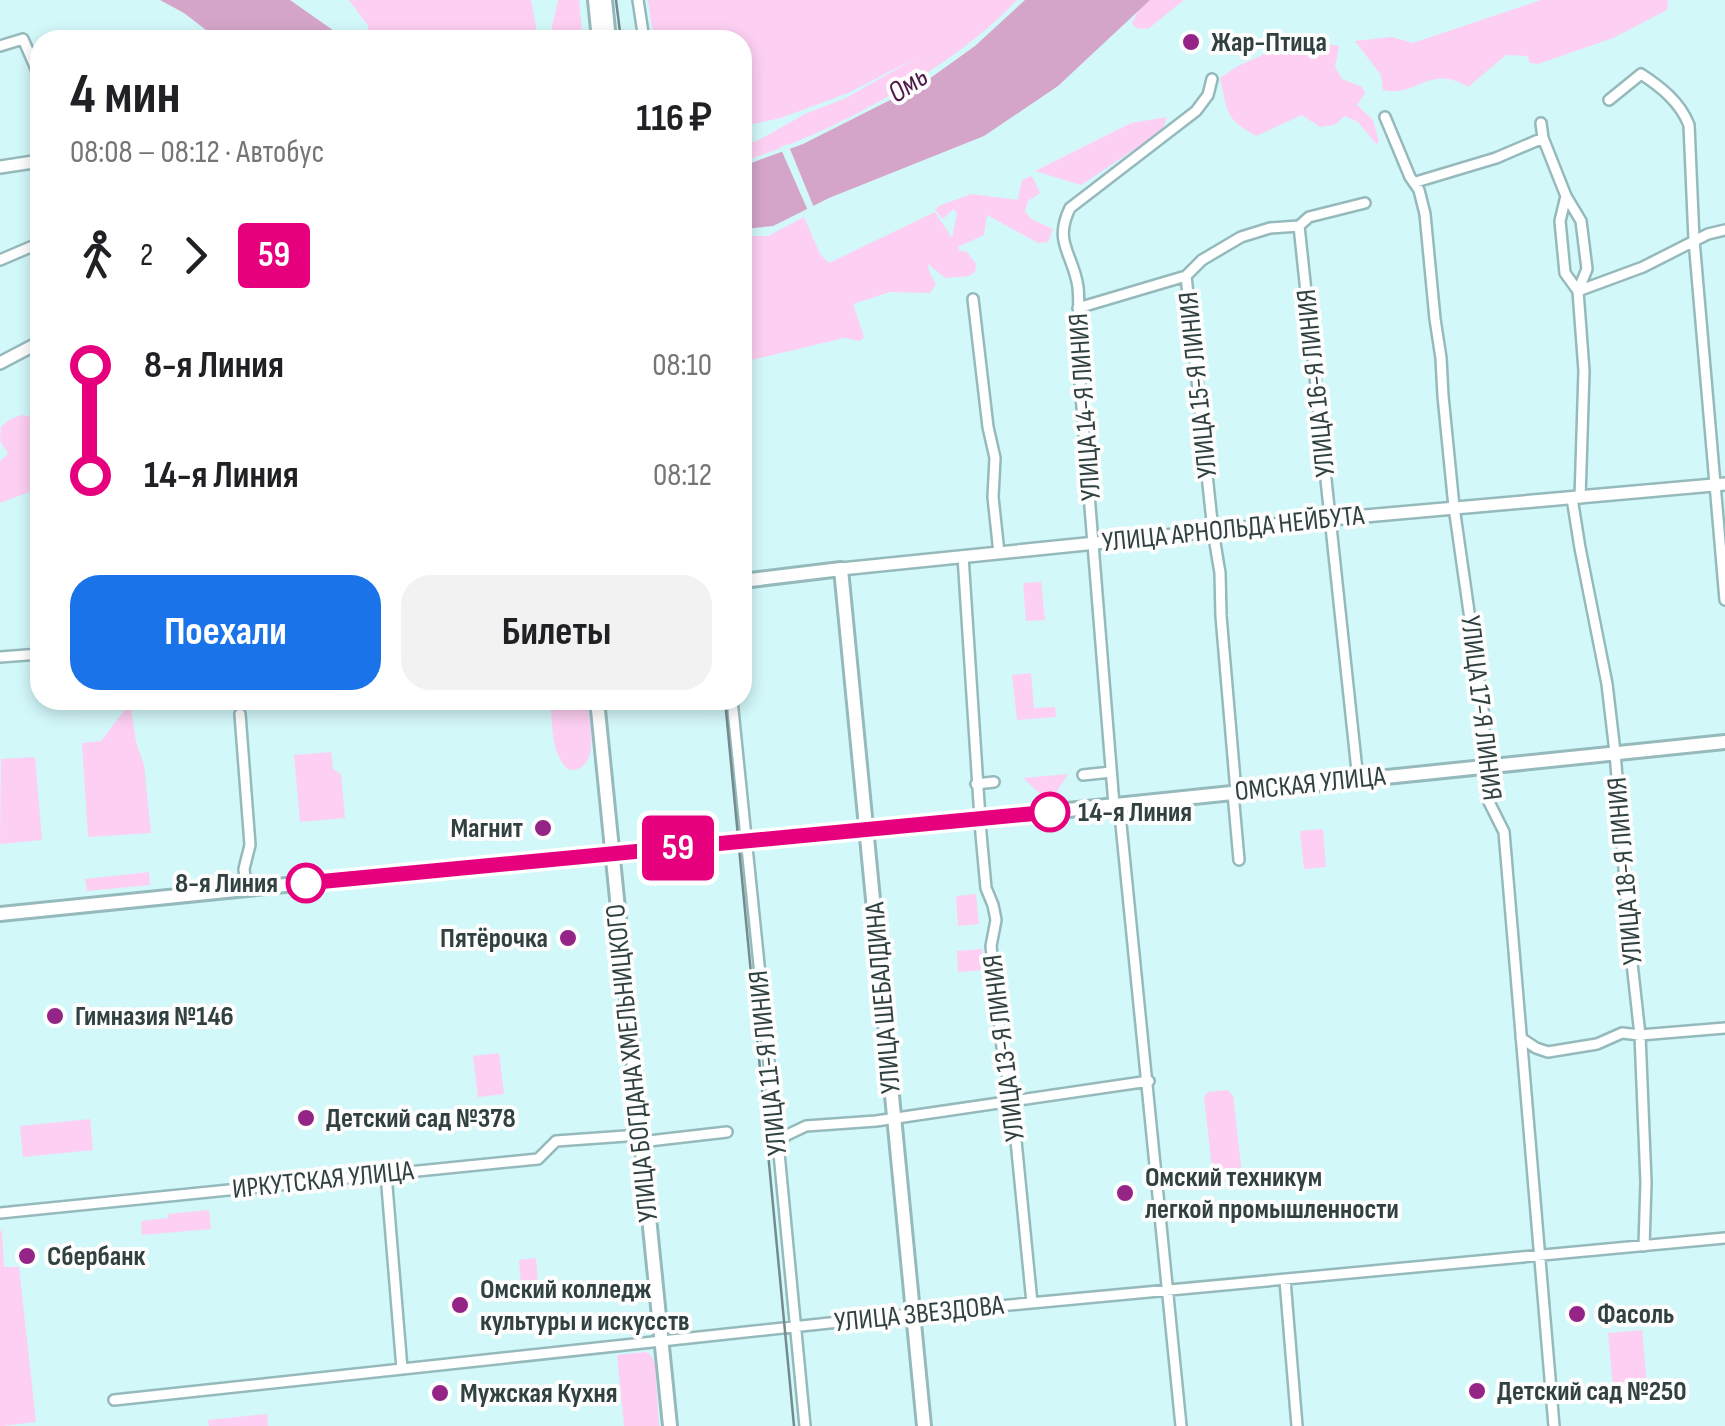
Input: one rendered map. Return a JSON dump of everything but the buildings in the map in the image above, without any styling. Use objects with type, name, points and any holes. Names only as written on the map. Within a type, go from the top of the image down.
[{"type":"main road","points":[[595,0],[598,30]]},
{"type":"main road","points":[[605,0],[608,30]]},
{"type":"main road","name":"УЛИЦА АРНОЛЬДА НЕЙБУТА","points":[[752,580],[841,569]]},
{"type":"main road","name":"УЛИЦА ШЕБАЛДИНА","points":[[841,569],[924,1426]]},
{"type":"main road","name":"УЛИЦА БОГДАНА ХМЕЛЬНИЦКОГО","points":[[598,710],[670,1426]]},
{"type":"main road","name":"ОМСКАЯ УЛИЦА","points":[[0,914],[867,831],[1725,742]]},
{"type":"street","points":[[638,0],[643,30]]},
{"type":"street","points":[[0,46],[23,39],[30,55]]},
{"type":"street","points":[[1609,100],[1642,74],[1659,86],[1689,125],[1694,240],[1720,484],[1725,600]]},
{"type":"street","name":"УЛИЦА 14-Я ЛИНИЯ","points":[[1181,1426],[1148,1081],[1111,772],[1077,345],[1075,273],[1062,236],[1070,208],[1196,111],[1208,95],[1212,79]]},
{"type":"street","name":"УЛИЦА 17-Я ЛИНИЯ","points":[[1385,117],[1410,177],[1416,182],[1424,214],[1454,508],[1484,717],[1488,800],[1504,832],[1554,1426]]},
{"type":"street","name":"УЛИЦА 18-Я ЛИНИЯ","points":[[1541,124],[1566,196],[1581,221],[1587,269],[1578,291],[1584,370],[1576,498],[1580,548],[1608,684],[1616,752],[1640,1035],[1646,1182],[1644,1246]]},
{"type":"street","points":[[1416,182],[1496,158],[1543,138]]},
{"type":"street","points":[[0,167],[30,162]]},
{"type":"street","name":"УЛИЦА 18-Я ЛИНИЯ","points":[[1566,196],[1560,221],[1565,273],[1578,291]]},
{"type":"street","points":[[1078,308],[1186,276],[1202,260],[1241,237],[1270,228],[1299,226],[1309,216],[1365,203]]},
{"type":"street","name":"УЛИЦА 16-Я ЛИНИЯ","points":[[1299,226],[1358,780]]},
{"type":"street","points":[[1578,291],[1725,230]]},
{"type":"street","points":[[0,260],[30,247]]},
{"type":"street","name":"УЛИЦА 15-Я ЛИНИЯ","points":[[1186,276],[1220,573],[1239,860]]},
{"type":"street","points":[[974,299],[995,458],[993,496],[999,553]]},
{"type":"street","points":[[0,363],[30,347]]},
{"type":"street","name":"УЛИЦА АРНОЛЬДА НЕЙБУТА","points":[[841,569],[1720,484]]},
{"type":"street","name":"УЛИЦА 13-Я ЛИНИЯ","points":[[964,556],[976,784],[986,888],[996,920],[991,946],[1012,1100],[1032,1303]]},
{"type":"street","points":[[0,657],[30,655]]},
{"type":"street","name":"УЛИЦА 11-Я ЛИНИЯ","points":[[733,710],[772,1092],[771,1128],[776,1144],[805,1426]]},
{"type":"street","points":[[240,714],[250,845],[244,869],[246,889]]},
{"type":"street","points":[[1083,775],[1111,772]]},
{"type":"street","points":[[976,784],[994,782]]},
{"type":"street","points":[[1521,1038],[1548,1052],[1597,1044],[1622,1033],[1725,1028]]},
{"type":"street","points":[[776,1144],[806,1126],[894,1118],[1148,1081]]},
{"type":"street","name":"ИРКУТСКАЯ УЛИЦА","points":[[0,1212],[538,1159],[556,1142],[727,1132]]},
{"type":"street","points":[[386,1174],[402,1369]]},
{"type":"street","name":"УЛИЦА ЗВЕЗДОВА","points":[[114,1400],[914,1314],[1725,1238]]},
{"type":"street","points":[[1285,1280],[1297,1426]]},
{"type":"shaded area","points":[[160,0],[290,0],[333,30],[206,30]]},
{"type":"shaded area","points":[[349,0],[531,0],[537,30],[368,30]]},
{"type":"shaded area","points":[[558,0],[579,0],[582,30],[551,30]]},
{"type":"shaded area","points":[[648,0],[1017,0],[926,74],[852,116],[752,158],[752,142],[846,98],[918,57],[848,93],[781,118],[752,124],[752,30],[652,30]]},
{"type":"shaded area","points":[[1025,0],[1150,0],[1058,86],[984,136],[829,198],[773,226],[752,228],[752,163],[803,144],[922,84],[975,46]]},
{"type":"shaded area","points":[[1144,0],[1184,0],[1148,29],[1136,28],[1132,23]]},
{"type":"shaded area","points":[[1541,0],[1668,0],[1667,10],[1613,38],[1538,64],[1530,63],[1527,56],[1506,55],[1468,87],[1443,78],[1405,90],[1383,90],[1381,75],[1355,41],[1392,37],[1413,43]]},
{"type":"shaded area","points":[[1339,46],[1335,67],[1342,79],[1362,87],[1365,93],[1357,105],[1373,120],[1379,142],[1376,144],[1358,122],[1345,116],[1334,125],[1320,127],[1302,115],[1256,136],[1232,118],[1220,78],[1278,48]]},
{"type":"shaded area","points":[[1167,117],[1162,131],[1081,185],[1035,171],[1131,123]]},
{"type":"shaded area","points":[[1032,176],[1040,193],[1028,201],[1025,211],[1031,219],[1053,229],[1048,242],[1038,243],[987,215],[984,235],[958,247],[976,264],[975,272],[969,276],[945,278],[928,264],[936,285],[930,293],[890,292],[853,304],[864,337],[860,341],[844,338],[752,360],[752,236],[768,236],[804,217],[820,254],[829,263],[935,212],[952,238],[957,213],[953,209],[943,219],[935,210],[939,206],[971,194],[1018,200],[1022,180]]},
{"type":"shaded area","points":[[30,416],[30,492],[0,503],[0,461],[8,454],[0,441],[1,427],[9,420]]},
{"type":"shaded area","points":[[1041,582],[1045,620],[1026,621],[1023,583]]},
{"type":"shaded area","points":[[1031,673],[1034,708],[1055,707],[1056,717],[1017,720],[1012,675]]},
{"type":"shaded area","points":[[125,710],[131,710],[144,765],[151,833],[88,837],[82,743],[101,741]]},
{"type":"shaded area","points":[[551,710],[588,710],[591,744],[586,763],[569,770],[558,756]]},
{"type":"shaded area","points":[[331,752],[333,769],[341,774],[345,818],[300,822],[294,755]]},
{"type":"shaded area","points":[[35,757],[42,840],[0,844],[1,759]]},
{"type":"shaded area","points":[[1068,774],[1056,793],[1040,794],[1023,778]]},
{"type":"shaded area","points":[[1323,829],[1326,867],[1304,869],[1300,831]]},
{"type":"shaded area","points":[[149,872],[150,885],[87,891],[85,879]]},
{"type":"shaded area","points":[[976,894],[979,924],[958,926],[956,896]]},
{"type":"shaded area","points":[[982,949],[984,970],[958,972],[957,951]]},
{"type":"shaded area","points":[[499,1053],[504,1094],[478,1097],[473,1056]]},
{"type":"shaded area","points":[[1227,1090],[1233,1095],[1242,1174],[1237,1180],[1219,1182],[1213,1177],[1204,1097],[1208,1092]]},
{"type":"shaded area","points":[[90,1119],[93,1150],[23,1157],[20,1126]]},
{"type":"shaded area","points":[[209,1210],[211,1229],[142,1235],[141,1221]]},
{"type":"shaded area","points":[[0,1230],[4,1267],[19,1267],[36,1422],[3,1426],[0,1426]]},
{"type":"shaded area","points":[[536,1258],[539,1293],[522,1295],[519,1260]]},
{"type":"shaded area","points":[[1642,1330],[1647,1384],[1613,1387],[1608,1333]]},
{"type":"shaded area","points":[[645,1352],[655,1363],[659,1426],[624,1426],[617,1355]]},
{"type":"shaded area","points":[[267,1414],[268,1426],[209,1426],[208,1420]]},
{"type":"pier","points":[[788,144],[815,210],[809,213],[780,147]]},
{"type":"tram line","points":[[616,0],[620,30]]},
{"type":"tram line","points":[[726,710],[794,1426]]},
{"type":"bus line","name":"59","points":[[306,883],[1050,812]]},
{"type":"place","name":"Жар-Птица","points":[[1191,42]]},
{"type":"place","name":"14-я Линия","points":[[1050,812]]},
{"type":"place","name":"Магнит","points":[[543,828]]},
{"type":"place","name":"8-я Линия","points":[[306,883]]},
{"type":"place","name":"Пятёрочка","points":[[568,938]]},
{"type":"place","name":"Гимназия №146","points":[[55,1016]]},
{"type":"place","name":"Детский сад №378","points":[[306,1118]]},
{"type":"place","name":"Омский техникум легкой промышленности","points":[[1125,1193]]},
{"type":"place","name":"Сбербанк","points":[[27,1256]]},
{"type":"place","name":"Омский колледж культуры и искусств","points":[[460,1305]]},
{"type":"place","name":"Фасоль","points":[[1577,1314]]},
{"type":"place","name":"Детский сад №250","points":[[1477,1391]]},
{"type":"place","name":"Мужская Кухня","points":[[440,1393]]},
{"type":"water label","name":"Омь","points":[[908,85]]}]
